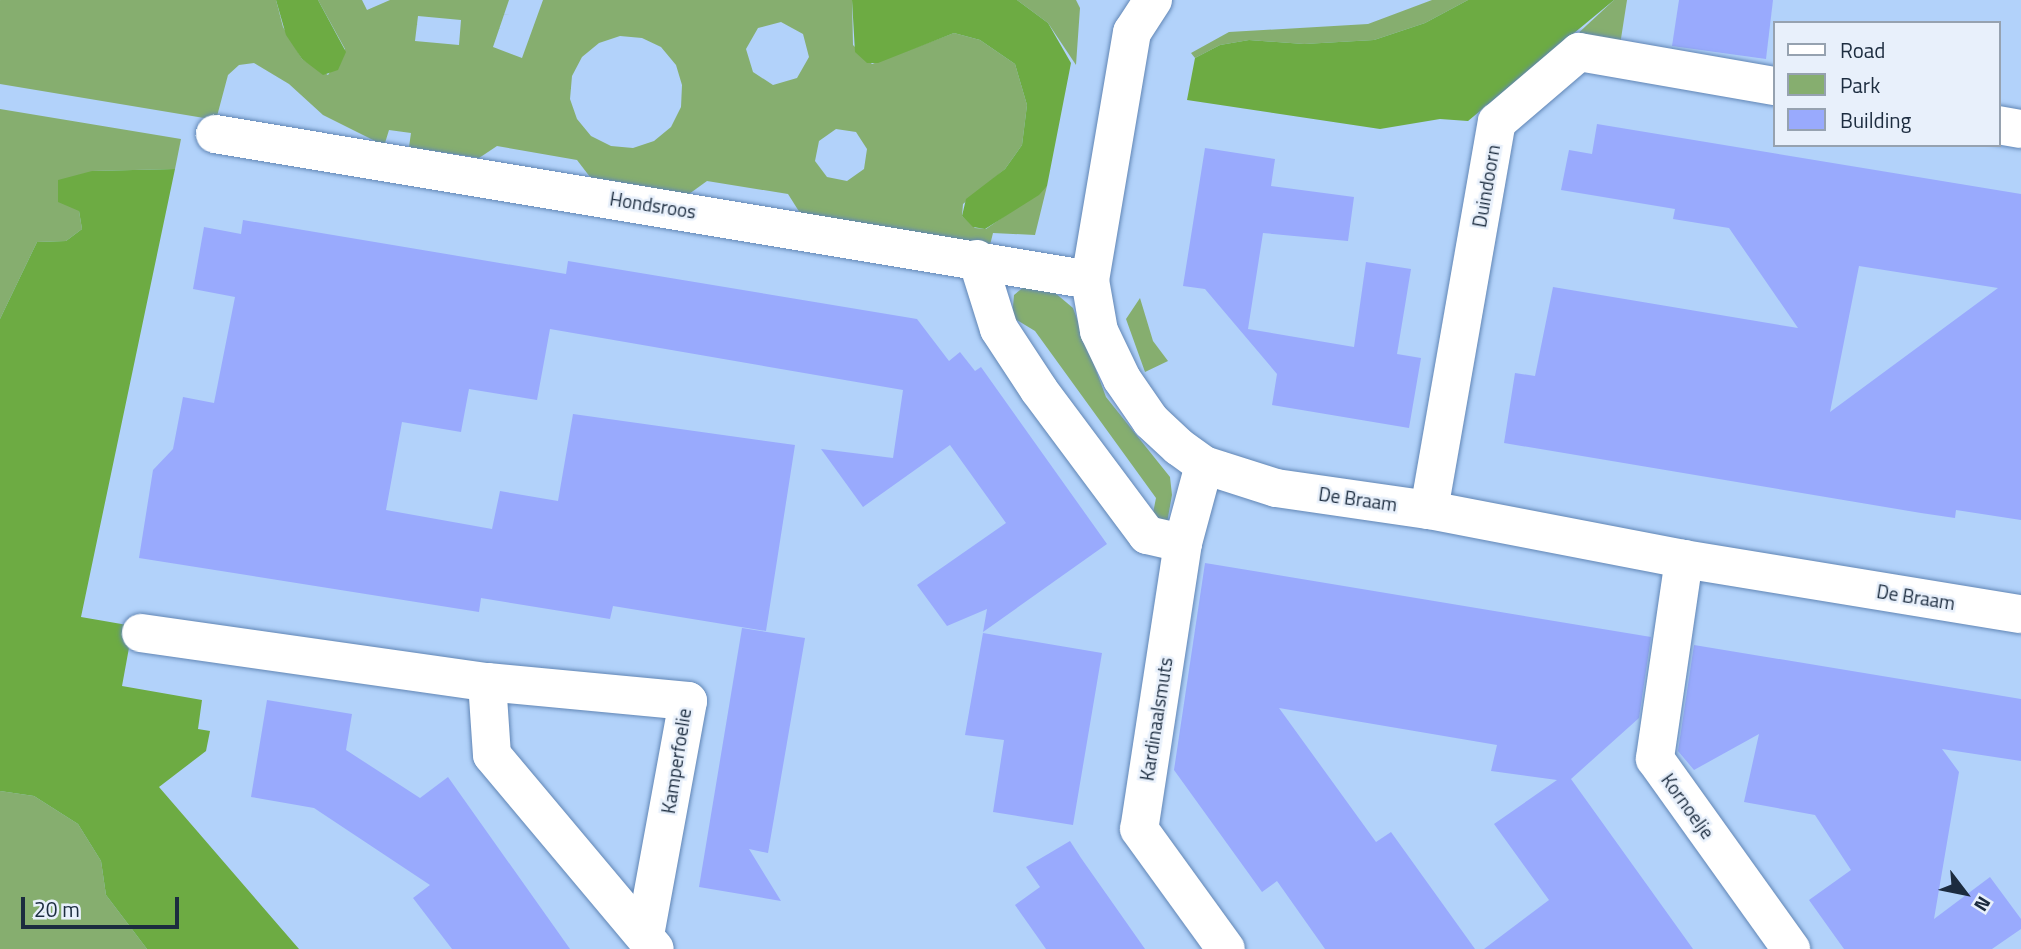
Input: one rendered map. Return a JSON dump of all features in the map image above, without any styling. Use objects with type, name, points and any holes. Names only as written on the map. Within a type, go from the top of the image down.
[{"type":"street","name":"De Braam","points":[[1153,0],[1132,32],[1090,280],[1099,331],[1122,379],[1151,421],[1204,465],[1276,488],[1429,510],[1684,559],[2021,614]]},
{"type":"street","name":"Duindoorn","points":[[1429,510],[1497,122],[1579,52],[1772,86]]},
{"type":"street","points":[[2000,125],[2021,129]]},
{"type":"street","name":"Hondsroos","points":[[215,134],[977,259],[1090,280]]},
{"type":"street","points":[[977,259],[999,329],[1039,390],[1147,535],[1183,543]]},
{"type":"street","name":"Kardinaalsmuts","points":[[1204,465],[1183,543],[1139,829],[1226,949]]},
{"type":"street","name":"Kornoelje","points":[[1684,559],[1655,760],[1791,949]]},
{"type":"street","name":"Kamperfoelie","points":[[141,633],[487,682],[688,701],[650,942]]},
{"type":"street","name":"Kamperfoelie","points":[[487,682],[492,755],[650,942]]},
{"type":"green space","points":[[0,0],[276,0],[283,27],[302,59],[328,75],[345,49],[318,0],[362,0],[367,10],[390,0],[509,0],[493,47],[522,58],[543,0],[852,0],[853,45],[872,64],[954,33],[980,40],[1015,64],[1027,105],[1022,145],[1005,169],[963,204],[962,216],[975,228],[986,229],[1047,186],[1035,235],[993,233],[990,245],[800,213],[788,194],[707,181],[689,194],[590,177],[577,160],[497,146],[479,158],[409,147],[411,133],[389,130],[385,143],[377,142],[323,115],[289,84],[254,63],[239,65],[228,75],[216,120],[0,84]],"holes":[[[418,16],[461,20],[459,45],[415,41]],[[781,22],[803,34],[809,57],[797,78],[773,85],[753,72],[746,49],[758,28]],[[620,36],[642,38],[661,47],[676,65],[682,85],[681,107],[671,127],[654,141],[633,148],[611,146],[591,136],[577,119],[570,99],[572,76],[582,57],[599,43]],[[836,129],[856,132],[867,149],[864,169],[847,181],[827,177],[815,161],[819,141]]]},
{"type":"green space","points":[[276,0],[318,0],[346,52],[338,70],[323,75],[302,59],[286,35]]},
{"type":"green space","points":[[852,0],[1017,0],[1048,23],[1071,63],[1047,186],[1039,195],[985,229],[973,227],[962,216],[966,199],[1005,169],[1022,145],[1027,105],[1015,64],[980,40],[954,33],[878,63],[867,63],[855,52]]},
{"type":"green space","points":[[1017,0],[1076,0],[1080,8],[1076,65],[1048,23]]},
{"type":"green space","points":[[1432,0],[1468,0],[1425,23],[1374,40],[1304,44],[1249,40],[1220,45],[1195,58],[1191,53],[1229,32],[1368,24]]},
{"type":"green space","points":[[1468,0],[1614,0],[1468,121],[1440,119],[1380,129],[1187,100],[1195,58],[1220,45],[1249,40],[1304,44],[1374,40],[1425,23]]},
{"type":"green space","points":[[1614,0],[1627,0],[1620,45],[1573,38]]},
{"type":"green space","points":[[0,109],[181,139],[175,169],[92,171],[79,211],[82,229],[66,241],[37,242],[0,319]]},
{"type":"green space","points":[[175,169],[81,617],[133,626],[122,686],[202,700],[198,729],[210,731],[206,751],[159,787],[299,949],[147,949],[106,895],[101,861],[78,824],[34,796],[0,791],[0,319],[37,242],[66,241],[82,229],[79,211],[58,202],[58,180],[92,171]]},
{"type":"green space","points":[[1025,286],[1054,292],[1073,308],[1106,397],[1170,477],[1172,495],[1167,523],[1152,518],[1156,498],[1035,331],[1012,317],[1014,295]]},
{"type":"green space","points":[[1140,298],[1153,341],[1168,361],[1145,372],[1126,319]]},
{"type":"green space","points":[[0,791],[34,796],[78,824],[101,861],[106,895],[147,949],[0,949]]},
{"type":"building","points":[[1679,0],[1773,0],[1766,59],[1672,46]]},
{"type":"building","points":[[1597,124],[2021,194],[2021,520],[1956,510],[1955,518],[1921,513],[1504,443],[1515,373],[1535,376],[1553,287],[1798,328],[1729,228],[1673,219],[1675,209],[1561,190],[1569,150],[1592,154]],"holes":[[[1859,266],[1998,288],[1830,412]]]},
{"type":"building","points":[[1205,148],[1275,159],[1271,186],[1354,197],[1348,241],[1263,233],[1248,329],[1354,347],[1366,262],[1411,269],[1397,354],[1421,358],[1409,428],[1272,405],[1277,374],[1205,289],[1183,286]]},
{"type":"building","points":[[243,220],[566,274],[568,261],[917,319],[949,361],[960,352],[975,371],[981,367],[1107,544],[983,632],[987,609],[947,626],[917,585],[1006,523],[950,445],[863,507],[821,449],[893,458],[903,390],[550,329],[537,400],[469,389],[461,432],[402,422],[386,510],[492,529],[500,491],[558,501],[573,414],[795,445],[766,631],[613,606],[610,619],[481,598],[479,612],[139,558],[153,470],[173,449],[183,397],[214,403],[235,297],[193,289],[204,227],[241,234]]},
{"type":"building","points":[[1205,563],[1651,637],[1639,718],[1571,779],[1693,949],[1484,949],[1549,900],[1494,824],[1557,780],[1491,771],[1497,745],[1279,708],[1376,842],[1391,832],[1475,949],[1325,949],[1277,881],[1262,892],[1174,770]]},
{"type":"building","points":[[742,628],[805,638],[768,853],[749,849],[781,901],[699,887]]},
{"type":"building","points":[[983,633],[1102,653],[1073,825],[993,812],[1004,740],[965,735]]},
{"type":"building","points":[[1694,645],[2021,699],[2021,761],[1942,749],[1959,772],[1934,919],[1990,877],[2021,919],[2021,929],[1992,949],[1844,949],[1809,900],[1851,870],[1815,815],[1744,802],[1759,734],[1694,770],[1678,751]]},
{"type":"building","points":[[267,700],[352,714],[346,750],[420,798],[448,777],[570,949],[452,949],[413,898],[430,885],[314,808],[251,797]]},
{"type":"building","points":[[1070,841],[1145,949],[1046,949],[1015,905],[1040,887],[1026,867]]}]
